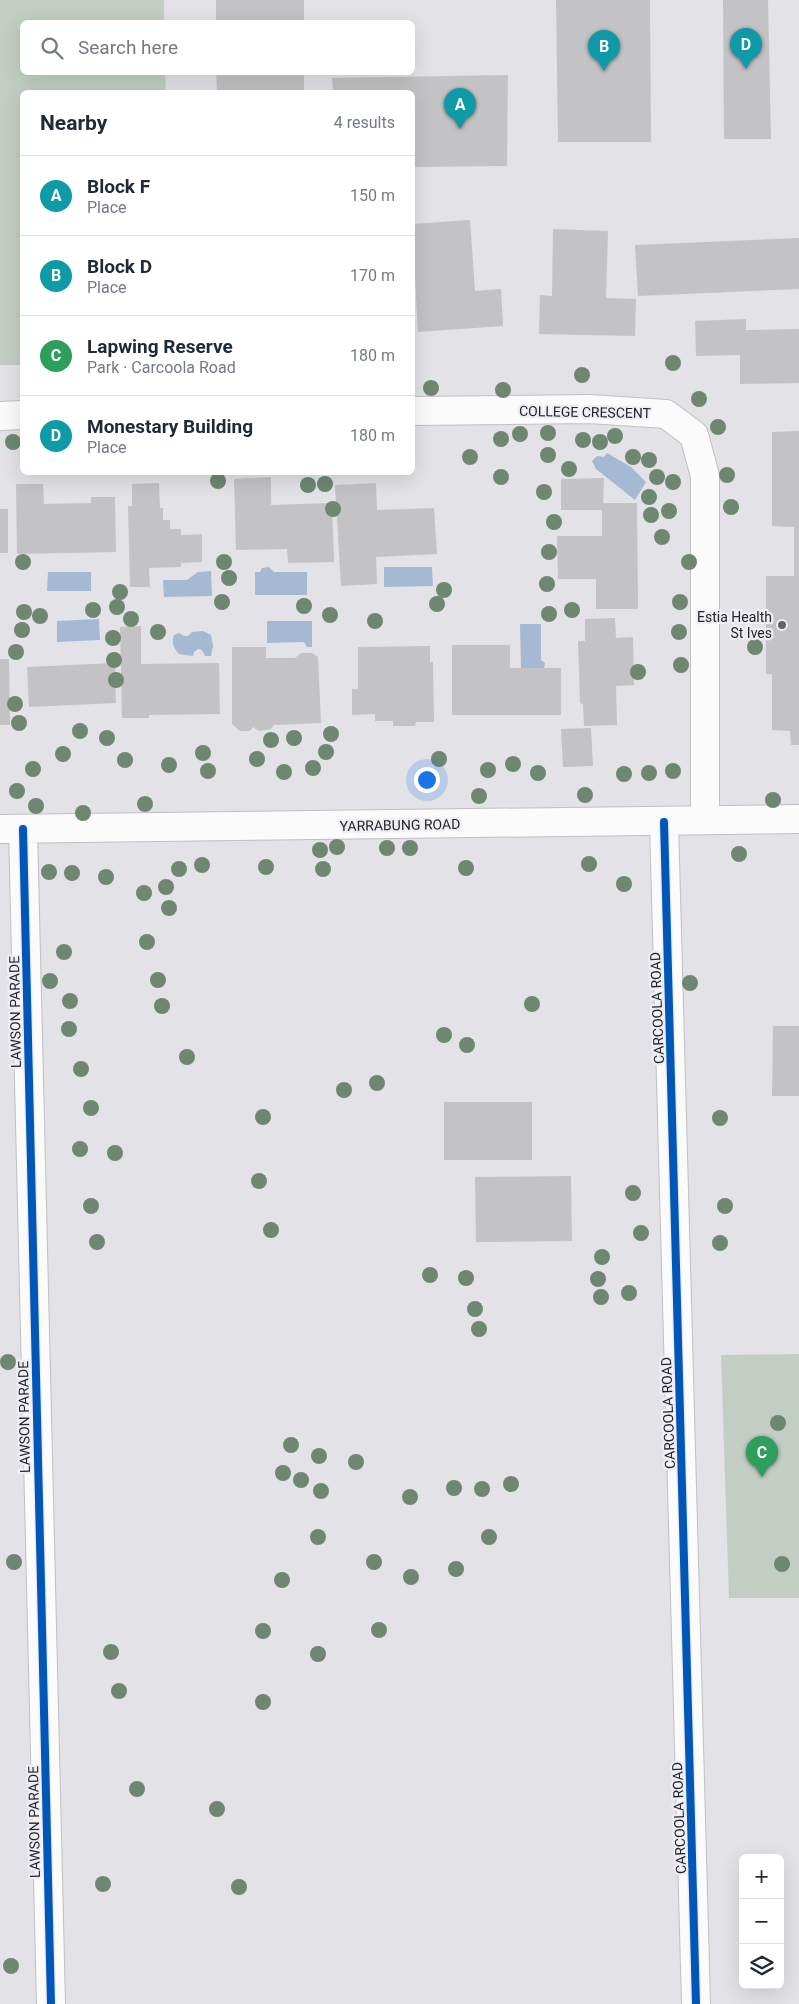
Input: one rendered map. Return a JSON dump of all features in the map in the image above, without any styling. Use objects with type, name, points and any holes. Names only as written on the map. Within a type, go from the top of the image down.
[{"type":"street","name":"COLLEGE CRESCENT","points":[[415,411],[589,409],[666,414],[694,435],[705,476],[705,820]]},
{"type":"street","points":[[0,416],[20,415]]},
{"type":"street","name":"YARRABUNG ROAD","points":[[12,829],[799,819]]},
{"type":"street","name":"CARCOOLA ROAD","points":[[664,822],[696,2004]]},
{"type":"street","name":"LAWSON PARADE","points":[[12,829],[51,2004]]},
{"type":"shaded area","points":[[0,0],[164,0],[164,20],[20,20],[20,75],[165,75],[166,90],[20,90],[20,365],[0,365]]},
{"type":"shaded area","points":[[799,1354],[799,1598],[729,1598],[721,1355]]},
{"type":"water","points":[[607,453],[631,467],[646,482],[635,500],[596,469],[592,461],[597,456],[604,457]]},
{"type":"water","points":[[269,567],[274,572],[307,572],[307,595],[255,595],[255,572],[260,572],[262,568]]},
{"type":"water","points":[[384,567],[432,567],[433,586],[384,587]]},
{"type":"water","points":[[211,571],[212,596],[164,597],[163,580],[187,580],[198,572]]},
{"type":"water","points":[[48,572],[91,572],[91,591],[47,591]]},
{"type":"water","points":[[99,619],[100,640],[57,642],[57,621]]},
{"type":"water","points":[[267,621],[312,621],[312,647],[307,647],[304,642],[267,643]]},
{"type":"water","points":[[520,624],[541,624],[541,660],[545,663],[544,668],[521,668]]},
{"type":"water","points":[[203,631],[211,635],[213,646],[211,656],[205,656],[202,650],[198,649],[194,652],[193,656],[179,654],[174,645],[174,635],[179,633],[188,636],[192,632]]},
{"type":"building","points":[[216,0],[304,0],[304,20],[216,20]]},
{"type":"building","points":[[556,0],[650,0],[651,142],[558,142]]},
{"type":"building","points":[[723,0],[768,0],[771,139],[724,139]]},
{"type":"building","points":[[216,75],[304,75],[304,90],[217,90]]},
{"type":"building","points":[[508,75],[507,166],[415,167],[415,90],[333,90],[332,78]]},
{"type":"building","points":[[470,220],[475,291],[501,289],[503,326],[418,332],[415,278],[415,224]]},
{"type":"building","points":[[553,229],[608,231],[606,298],[636,299],[635,336],[539,334],[540,295],[552,296]]},
{"type":"building","points":[[799,238],[799,289],[638,296],[635,245]]},
{"type":"building","points":[[746,319],[746,330],[799,329],[799,383],[740,384],[740,355],[696,356],[695,321]]},
{"type":"building","name":"Estia Health St Ives","points":[[799,431],[799,745],[791,745],[790,731],[772,730],[772,674],[766,674],[766,576],[794,576],[794,527],[772,526],[772,432]]},
{"type":"building","points":[[271,477],[271,505],[332,503],[334,562],[288,563],[287,549],[236,550],[234,479]]},
{"type":"building","points":[[604,478],[603,503],[637,503],[638,609],[596,609],[596,579],[558,579],[557,536],[602,536],[602,510],[561,510],[561,479]]},
{"type":"building","points":[[159,483],[160,508],[163,508],[163,520],[170,520],[170,529],[181,529],[181,535],[202,534],[202,562],[181,563],[181,567],[149,568],[150,587],[130,587],[128,506],[132,506],[132,484]]},
{"type":"building","points":[[376,483],[377,510],[434,508],[437,554],[376,557],[377,584],[341,586],[335,485]]},
{"type":"building","points":[[16,484],[43,484],[44,504],[91,503],[91,497],[115,497],[116,552],[17,554]]},
{"type":"building","points":[[0,509],[8,509],[8,553],[0,553]]},
{"type":"building","points":[[615,618],[616,638],[633,637],[634,685],[616,686],[617,725],[584,726],[583,704],[580,703],[578,641],[585,641],[585,619]]},
{"type":"building","points":[[141,626],[141,664],[219,663],[220,714],[149,715],[149,718],[122,718],[120,627]]},
{"type":"building","points":[[452,645],[510,645],[510,668],[561,668],[561,715],[452,715]]},
{"type":"building","points":[[430,646],[430,662],[433,662],[434,722],[416,722],[415,726],[393,726],[393,721],[375,721],[375,714],[352,715],[352,689],[358,689],[358,647]]},
{"type":"building","points":[[232,647],[266,647],[266,658],[295,658],[301,653],[312,653],[318,657],[321,723],[274,725],[271,729],[259,731],[253,727],[250,731],[240,731],[232,724]]},
{"type":"building","points":[[0,659],[9,659],[10,725],[0,725]]},
{"type":"building","points":[[115,663],[116,703],[29,707],[27,667]]},
{"type":"building","points":[[591,728],[593,766],[563,767],[561,729]]},
{"type":"building","points":[[773,1026],[799,1026],[799,1096],[772,1096]]},
{"type":"building","points":[[444,1102],[532,1102],[532,1160],[444,1160]]},
{"type":"building","points":[[571,1176],[572,1241],[476,1242],[475,1177]]},
{"type":"cycle path","points":[[664,822],[696,2004]]},
{"type":"cycle path","points":[[23,829],[51,2004]]},
{"type":"place","name":"Monestary Building","points":[[746,69]]},
{"type":"place","name":"Block D","points":[[604,71]]},
{"type":"place","name":"Block F","points":[[460,129]]},
{"type":"place","name":"Estia Health St Ives","points":[[782,625]]},
{"type":"place","name":"Lapwing Reserve","points":[[762,1477]]}]
